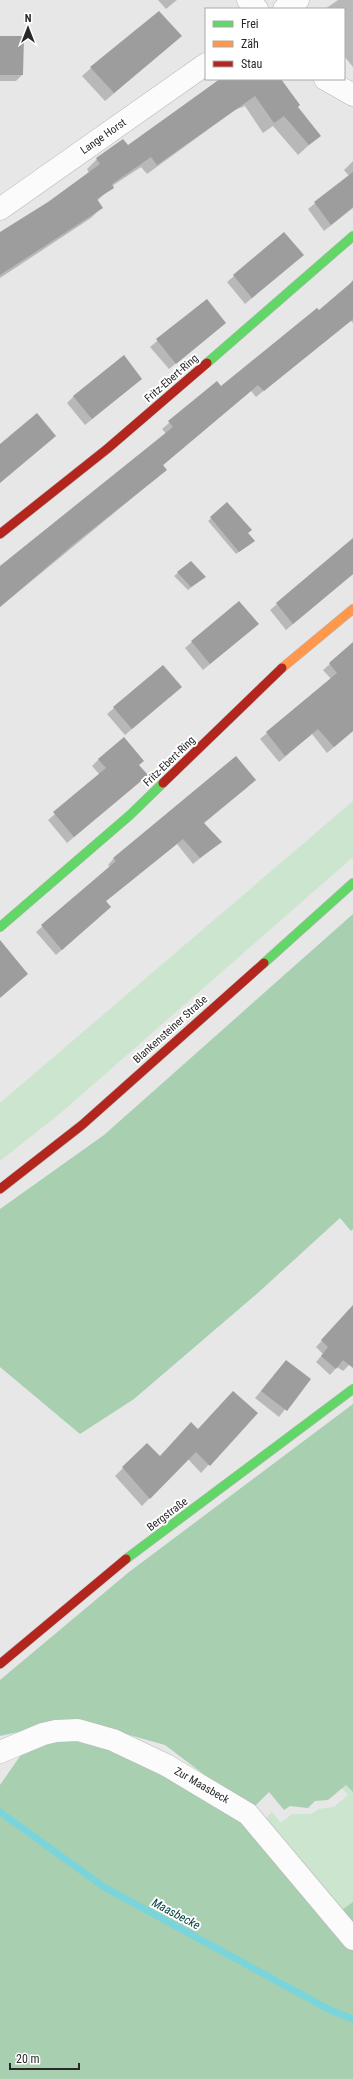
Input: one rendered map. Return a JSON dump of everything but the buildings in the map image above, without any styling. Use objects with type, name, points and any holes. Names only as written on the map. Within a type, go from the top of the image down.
[{"type":"street","points":[[248,0],[256,8]]},
{"type":"street","points":[[286,8],[298,0]]},
{"type":"street","name":"Lange Horst","points":[[0,209],[205,65]]},
{"type":"street","points":[[326,80],[353,95]]},
{"type":"street","name":"Fritz-Ebert-Ring","points":[[0,534],[108,449],[353,236]]},
{"type":"street","name":"Fritz-Ebert-Ring","points":[[0,927],[130,815],[293,658],[353,609]]},
{"type":"street","name":"Blankensteiner Straße","points":[[0,1189],[82,1125],[353,883]]},
{"type":"street","name":"Bergstraße","points":[[0,1664],[120,1565],[353,1389]]},
{"type":"street","name":"Zur Maasbeck","points":[[0,1752],[43,1734],[56,1731],[78,1730],[112,1740],[166,1765],[248,1814],[353,1939]]},
{"type":"green space","points":[[353,801],[353,857],[63,1111],[0,1161],[0,1103]]},
{"type":"green space","points":[[353,914],[353,1229],[351,1231],[340,1218],[260,1291],[134,1399],[80,1434],[0,1367],[0,1209],[104,1135]]},
{"type":"green space","points":[[353,1404],[353,1792],[346,1785],[328,1800],[315,1801],[308,1808],[290,1806],[284,1810],[269,1792],[251,1810],[165,1745],[94,1725],[32,1729],[0,1736],[0,1680],[129,1572]]},
{"type":"green space","points":[[76,1736],[165,1771],[241,1819],[353,1948],[353,2079],[0,2079],[0,1785],[25,1749]]},
{"type":"green space","points":[[346,1785],[353,1792],[353,1902],[339,1912],[262,1822],[272,1812],[281,1823],[292,1814],[311,1814],[319,1809],[334,1807],[348,1795],[342,1788]]},
{"type":"green space","points":[[353,1902],[353,1929],[339,1912]]},
{"type":"waterway","name":"Maasbecke","points":[[0,1812],[104,1887],[330,2010],[353,2019]]},
{"type":"traffic: fast","points":[[207,363],[353,236]]},
{"type":"traffic: fast","points":[[0,927],[130,815],[163,783]]},
{"type":"traffic: fast","points":[[264,963],[353,883]]},
{"type":"traffic: fast","points":[[126,1559],[353,1389]]},
{"type":"traffic: slow","points":[[282,668],[353,609]]},
{"type":"traffic: jam","points":[[0,534],[107,449],[207,363]]},
{"type":"traffic: jam","points":[[163,783],[282,668]]},
{"type":"traffic: jam","points":[[0,1189],[82,1125],[264,963]]},
{"type":"traffic: jam","points":[[0,1664],[126,1559]]}]
